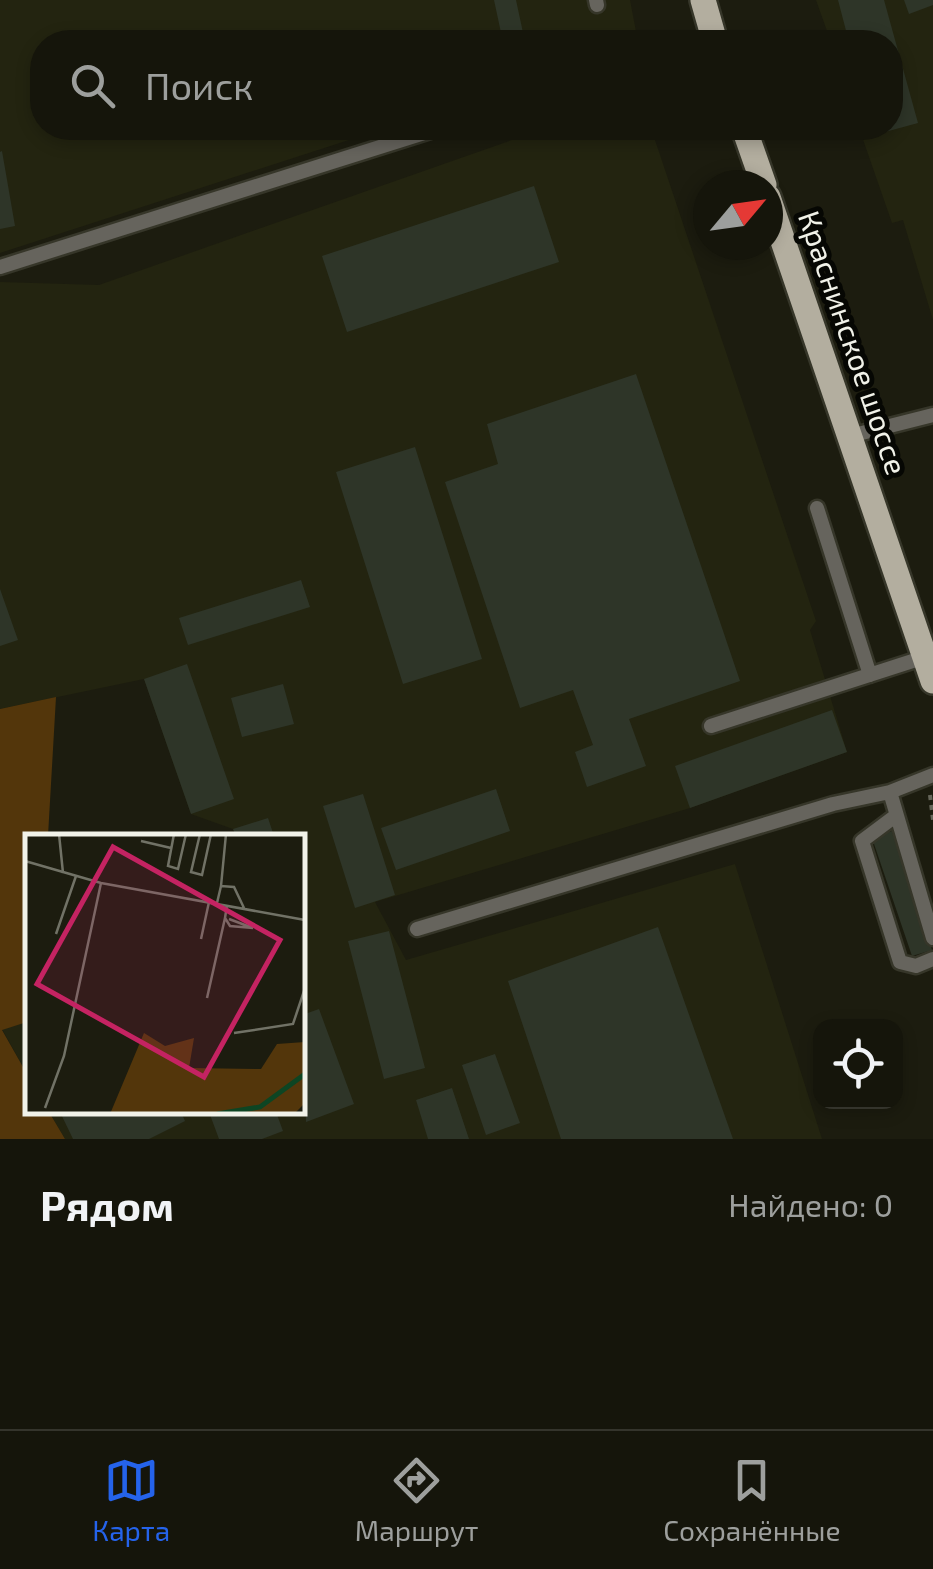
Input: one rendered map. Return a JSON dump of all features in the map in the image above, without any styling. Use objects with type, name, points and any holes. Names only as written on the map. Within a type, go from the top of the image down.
[{"type":"main road","points":[[704,0],[710,30]]},
{"type":"main road","name":"Краснинское шоссе","points":[[748,140],[759,170]]},
{"type":"main road","name":"Краснинское шоссе","points":[[783,241],[929,669]]},
{"type":"lane","points":[[0,268],[402,140]]},
{"type":"lane","points":[[850,436],[933,415]]},
{"type":"lane","points":[[817,508],[870,674]]},
{"type":"lane","points":[[711,726],[870,674],[929,669]]},
{"type":"lane","points":[[417,929],[833,804],[890,792],[929,776]]},
{"type":"lane","points":[[890,792],[933,938]]},
{"type":"lane","points":[[894,816],[862,841],[900,962],[916,966],[933,959]]},
{"type":"path","points":[[929,776],[933,820]]},
{"type":"shaded area","points":[[0,0],[630,0],[636,30],[30,30],[30,140],[349,140],[0,253]]},
{"type":"shaded area","points":[[816,0],[933,0],[933,320],[903,220],[892,223],[863,140],[903,140],[903,30],[827,30]]},
{"type":"shaded area","points":[[512,140],[655,140],[816,621],[810,630],[847,752],[690,808],[375,902],[406,960],[735,864],[822,1139],[65,1139],[50,1114],[305,1114],[305,834],[235,834],[233,829],[191,814],[144,679],[0,709],[0,282],[99,285]]},
{"type":"shaded area","points":[[56,697],[48,834],[25,834],[25,1023],[2,1030],[25,1070],[25,1114],[50,1114],[65,1139],[0,1139],[0,709]]},
{"type":"shaded area","points":[[25,1023],[25,1070],[2,1029]]},
{"type":"building","points":[[494,0],[516,0],[522,30],[500,30]]},
{"type":"building","points":[[838,0],[884,0],[892,30],[846,30]]},
{"type":"building","points":[[904,0],[933,0],[933,5],[909,14]]},
{"type":"building","points":[[903,69],[918,123],[903,127]]},
{"type":"building","points":[[0,152],[15,226],[0,229]]},
{"type":"building","points":[[534,186],[559,262],[347,332],[322,256]]},
{"type":"building","points":[[636,374],[740,681],[629,719],[646,766],[587,787],[575,752],[593,745],[573,690],[520,708],[445,482],[498,464],[487,424]]},
{"type":"building","points":[[415,447],[482,659],[403,684],[336,472]]},
{"type":"building","points":[[301,580],[310,607],[188,645],[179,618]]},
{"type":"building","points":[[0,589],[18,640],[0,646]]},
{"type":"building","points":[[187,664],[234,799],[191,814],[144,679]]},
{"type":"building","points":[[283,684],[294,724],[242,737],[231,698]]},
{"type":"building","points":[[832,710],[847,752],[690,808],[675,766]]},
{"type":"building","points":[[496,789],[510,831],[396,870],[381,828]]},
{"type":"building","points":[[363,794],[395,895],[355,908],[323,806]]},
{"type":"building","points":[[268,818],[273,834],[235,834],[233,829]]},
{"type":"building","points":[[892,831],[932,950],[912,956],[872,838]]},
{"type":"building","points":[[658,927],[733,1139],[561,1139],[508,981]]},
{"type":"building","points":[[389,931],[425,1068],[384,1079],[348,941]]},
{"type":"building","points":[[319,1009],[354,1104],[306,1122],[305,1095],[305,1014]]},
{"type":"building","points":[[495,1054],[520,1123],[486,1135],[462,1065]]},
{"type":"building","points":[[452,1088],[469,1139],[428,1139],[416,1100]]},
{"type":"building","points":[[61,1114],[182,1114],[185,1121],[149,1139],[73,1139]]},
{"type":"building","points":[[210,1114],[277,1114],[283,1131],[262,1139],[219,1139]]}]
